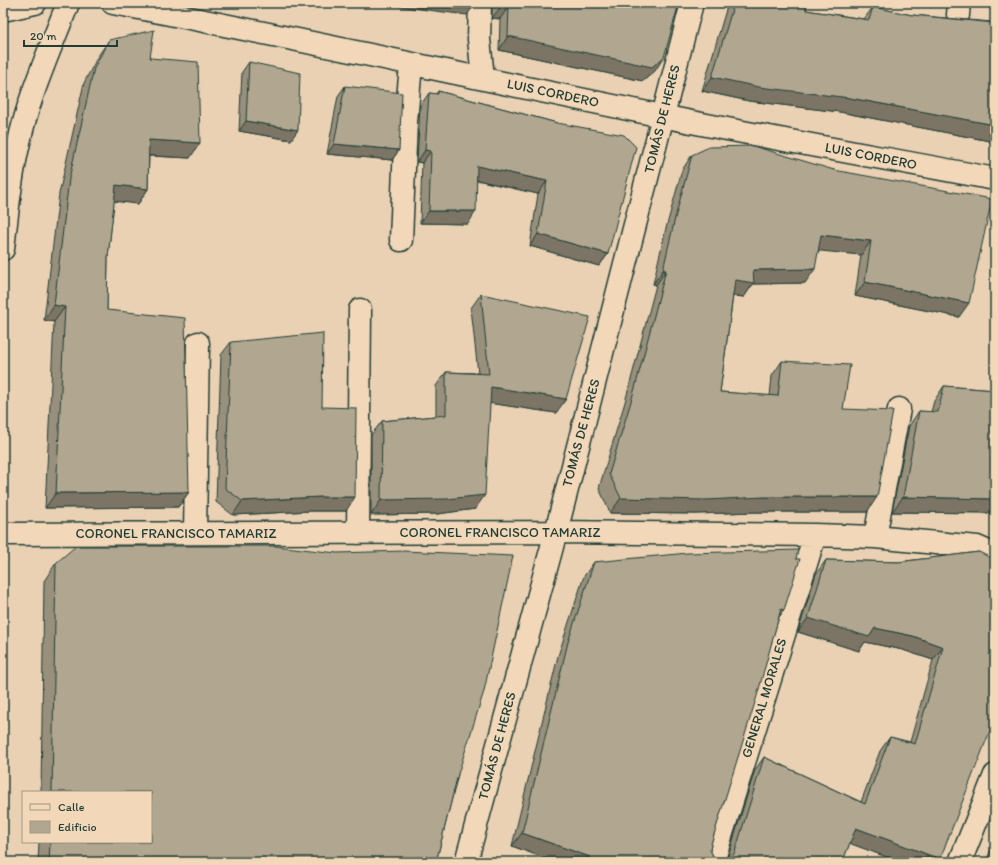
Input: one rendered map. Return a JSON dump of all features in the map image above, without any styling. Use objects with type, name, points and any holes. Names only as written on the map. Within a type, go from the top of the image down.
[{"type":"street","points":[[3,10],[34,3]]},
{"type":"street","points":[[3,249],[8,205],[18,146],[40,75],[68,3]]},
{"type":"street","name":"LUIS CORDERO","points":[[113,3],[294,38],[411,65],[483,78],[663,116],[995,179]]},
{"type":"street","points":[[480,3],[479,39],[483,78]]},
{"type":"street","name":"TOMÁS DE HERES","points":[[466,862],[556,532],[692,3]]},
{"type":"street","points":[[401,240],[406,121],[411,65]]},
{"type":"street","points":[[358,533],[360,310]]},
{"type":"street","points":[[195,533],[198,343]]},
{"type":"street","points":[[875,537],[899,409]]},
{"type":"street","name":"CORONEL FRANCISCO TAMARIZ","points":[[3,534],[556,532],[815,534],[875,537],[977,547],[995,555]]},
{"type":"street","name":"GENERAL MORALES","points":[[713,862],[815,534]]},
{"type":"street","points":[[960,862],[995,775]]},
{"type":"building","points":[[502,3],[679,3],[664,57],[652,67],[508,36],[509,6],[502,5]]},
{"type":"building","points":[[734,3],[807,3],[806,10],[869,20],[873,7],[912,15],[995,23],[995,125],[850,98],[759,87],[712,77]]},
{"type":"building","points":[[154,30],[150,58],[198,62],[200,143],[149,140],[148,189],[116,185],[108,257],[107,310],[185,318],[189,492],[56,493],[65,307],[54,305],[69,179],[94,68],[109,40]]},
{"type":"building","points":[[249,62],[300,73],[298,130],[246,121]]},
{"type":"building","points":[[345,86],[402,93],[399,150],[334,144]]},
{"type":"building","points":[[438,91],[557,123],[624,135],[636,147],[608,254],[538,234],[547,181],[477,166],[476,211],[429,211],[431,151],[425,150],[429,93],[438,94]]},
{"type":"building","points":[[753,146],[834,170],[992,199],[969,303],[865,282],[871,241],[821,235],[815,269],[753,270],[754,283],[735,280],[720,392],[778,396],[782,361],[850,365],[843,409],[893,411],[877,497],[764,497],[706,500],[621,498],[609,474],[635,388],[666,270],[663,270],[692,155],[709,147]]},
{"type":"building","points":[[481,294],[590,317],[566,399],[491,387],[485,495],[447,499],[381,500],[382,421],[446,415],[446,372],[489,374]]},
{"type":"building","points":[[323,333],[322,407],[356,408],[355,497],[320,497],[242,501],[225,488],[231,342]]},
{"type":"building","points":[[944,386],[995,390],[995,499],[903,497],[919,411],[938,412]]},
{"type":"building","points":[[76,546],[276,546],[337,553],[404,551],[513,556],[484,691],[458,774],[436,862],[49,862],[50,843],[152,843],[152,791],[52,791],[56,563]]},
{"type":"building","points":[[798,550],[796,559],[800,559],[784,610],[781,609],[757,696],[710,850],[713,856],[719,860],[731,858],[735,852],[764,757],[865,804],[890,737],[915,744],[943,647],[913,636],[875,628],[869,637],[808,618],[826,560],[898,562],[979,552],[995,560],[995,718],[940,859],[856,828],[843,860],[846,862],[577,862],[590,857],[522,833],[568,642],[594,562],[688,553]]},
{"type":"building","points":[[995,849],[995,862],[990,862]]}]
